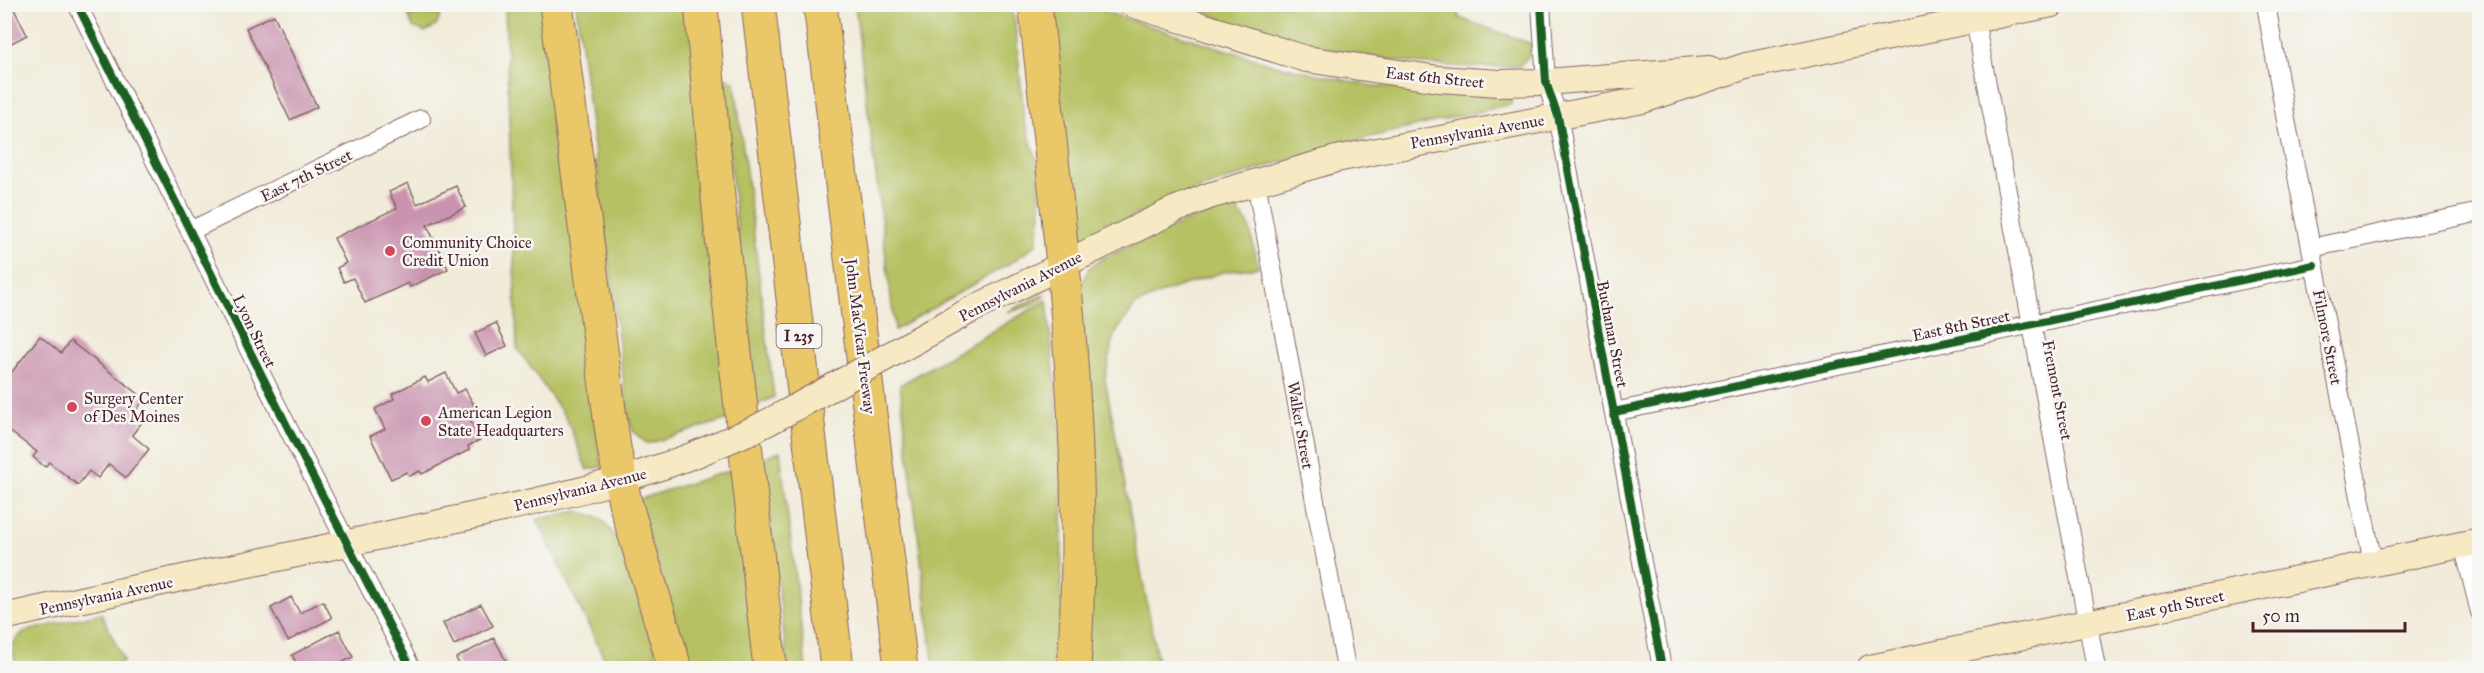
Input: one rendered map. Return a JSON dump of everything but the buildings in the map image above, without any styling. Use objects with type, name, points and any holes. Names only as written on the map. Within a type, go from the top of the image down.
[{"type":"highway","points":[[556,4],[614,448],[625,502],[675,669]]},
{"type":"highway","points":[[701,4],[720,219],[770,669]]},
{"type":"highway","name":"I 235","points":[[758,4],[837,669]]},
{"type":"highway","name":"John MacVicar Freeway","points":[[820,4],[890,569],[900,669]]},
{"type":"highway","points":[[1035,4],[1074,376],[1079,541],[1074,669]]},
{"type":"highway","points":[[890,569],[909,669]]},
{"type":"main road","name":"East 6th Street","points":[[1132,4],[1306,59],[1439,79],[1499,83],[1546,82],[1746,66]]},
{"type":"main road","name":"Pennsylvania Avenue","points":[[4,617],[347,544],[620,480],[728,441],[791,410],[969,311],[1063,264],[1174,210],[1256,182],[1336,159],[1643,100],[1746,66],[1973,12],[2052,4]]},
{"type":"main road","name":"East 9th Street","points":[[1870,669],[2471,542]]},
{"type":"street","name":"Lyon Street","points":[[77,4],[411,669]]},
{"type":"street","name":"Buchanan Street","points":[[1541,4],[1546,82],[1558,116],[1662,669]]},
{"type":"street","name":"Filmore Street","points":[[2266,4],[2373,563]]},
{"type":"street","name":"Fremont Street","points":[[1973,12],[2096,669]]},
{"type":"street","name":"East 7th Street","points":[[190,231],[421,119]]},
{"type":"street","name":"Walker Street","points":[[1256,182],[1346,669]]},
{"type":"street","name":"East 8th Street","points":[[1614,412],[2032,324],[2313,257],[2480,212]]},
{"type":"street","points":[[2471,542],[2480,612]]},
{"type":"green space","points":[[505,5],[546,5],[602,467],[587,470],[567,419],[517,348]]},
{"type":"green space","points":[[576,5],[691,5],[732,418],[651,443],[646,443],[633,431],[628,416]]},
{"type":"green space","points":[[855,5],[1011,5],[1015,22],[1024,120],[1038,164],[1041,213],[1036,244],[1017,259],[895,330]]},
{"type":"green space","points":[[1049,5],[1083,5],[1275,65],[1373,86],[1504,95],[1511,98],[1511,104],[1366,138],[1275,164],[1197,190],[1113,225],[1079,242],[1073,238]]},
{"type":"green space","points":[[1190,5],[1457,5],[1459,18],[1532,44],[1530,55],[1519,66],[1470,67],[1423,64],[1352,54],[1275,37],[1223,20]]},
{"type":"green space","points":[[441,14],[436,26],[425,32],[413,27],[408,15]]},
{"type":"green space","points":[[726,77],[735,83],[774,397],[755,406],[722,82]]},
{"type":"green space","points":[[1233,205],[1249,225],[1258,267],[1223,272],[1169,290],[1135,305],[1113,337],[1105,379],[1159,668],[1086,668],[1080,288],[1089,268],[1099,260],[1184,222]]},
{"type":"green space","points":[[1043,294],[1046,295],[1033,304],[1008,312]]},
{"type":"green space","points":[[1047,300],[1063,465],[1060,668],[934,668],[900,385]]},
{"type":"green space","points":[[780,451],[806,668],[788,668],[762,458]]},
{"type":"green space","points":[[734,469],[758,668],[690,668],[637,500]]},
{"type":"green space","points":[[578,511],[600,518],[621,543],[662,668],[609,668],[537,519]]},
{"type":"green space","points":[[101,613],[124,661],[109,668],[18,668],[13,652],[14,642],[27,631]]},
{"type":"cycle path","points":[[77,4],[291,434],[411,668]]},
{"type":"cycle path","points":[[1541,4],[1546,82],[1558,116],[1662,668]]},
{"type":"cycle path","points":[[1614,412],[2314,265]]},
{"type":"place","name":"Community Choice Credit Union","points":[[390,251]]},
{"type":"place","name":"Surgery Center of Des Moines","points":[[72,407]]},
{"type":"place","name":"American Legion State Headquarters","points":[[426,421]]}]
